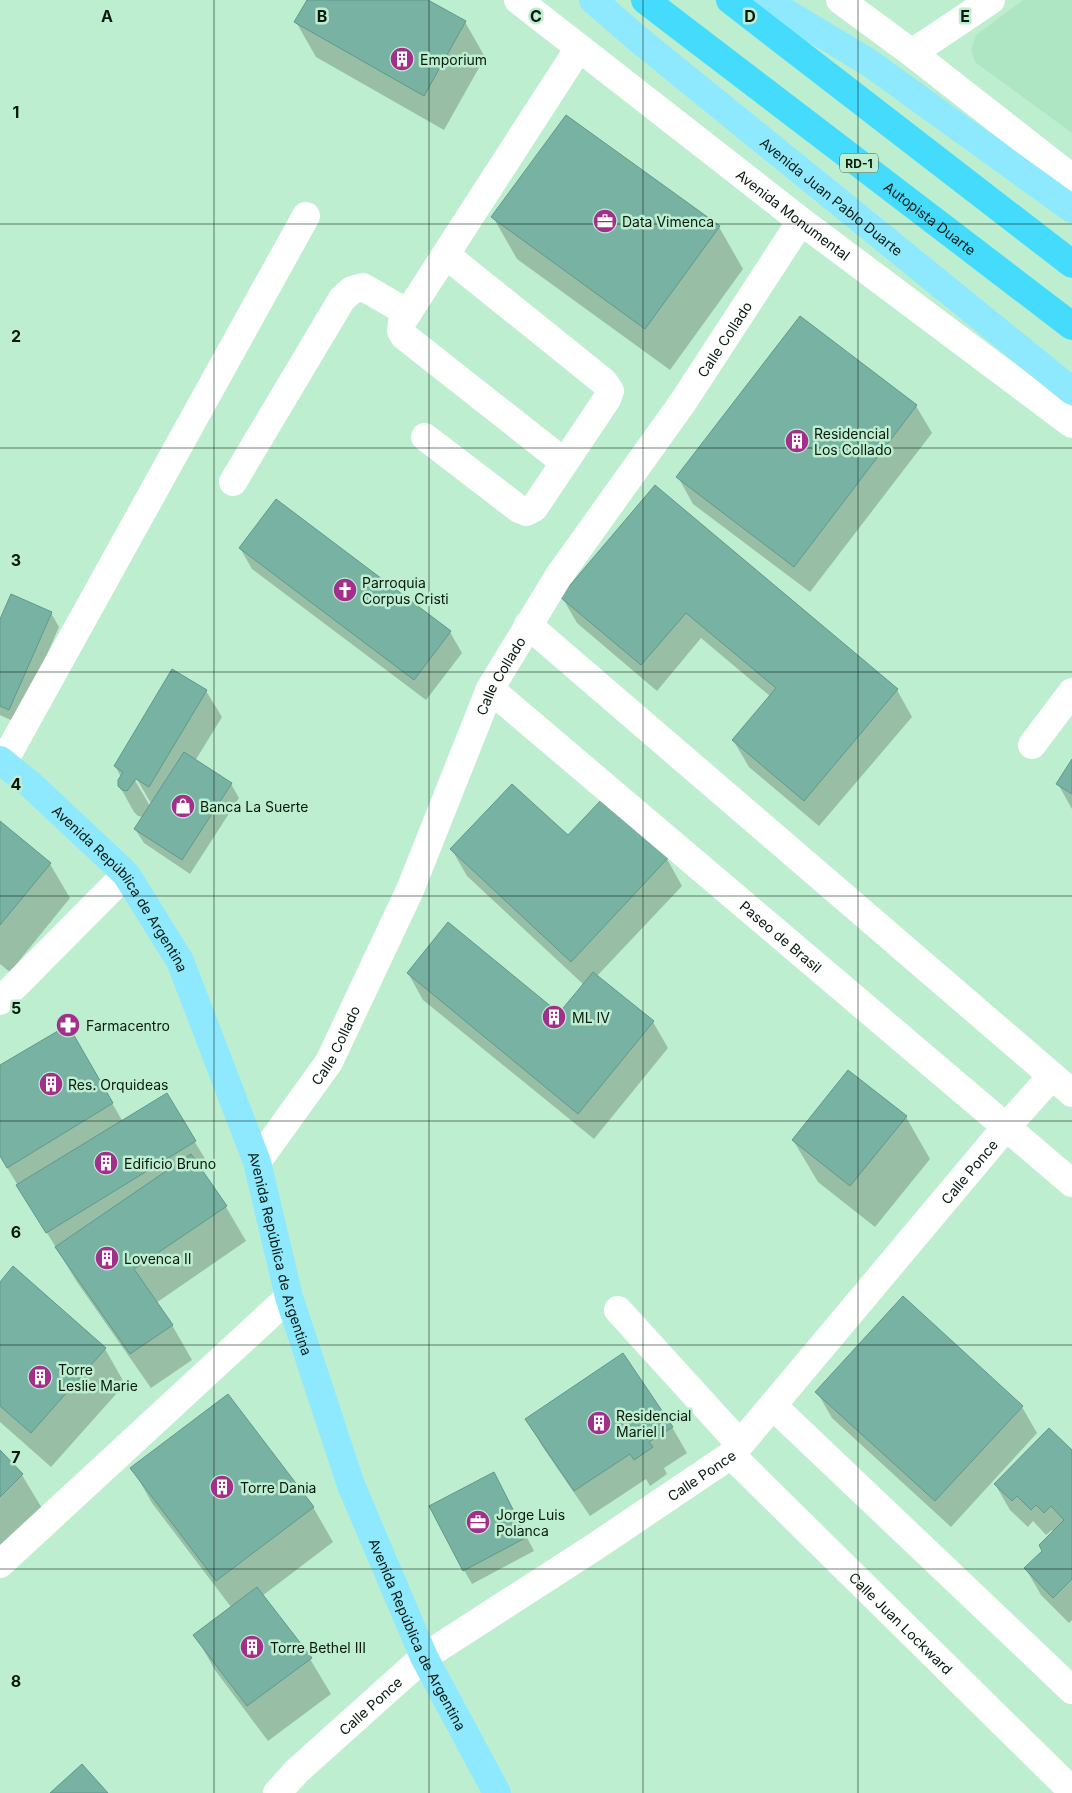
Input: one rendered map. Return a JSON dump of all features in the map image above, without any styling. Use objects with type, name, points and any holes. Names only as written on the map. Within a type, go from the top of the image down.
[{"type":"highway","name":"Autopista Duarte","points":[[645,0],[1072,326]]},
{"type":"highway","points":[[730,0],[1072,264]]},
{"type":"main road","name":"Avenida Juan Pablo Duarte","points":[[593,0],[638,39],[1072,392]]},
{"type":"main road","points":[[766,0],[868,62],[1072,209]]},
{"type":"main road","name":"Avenida República de Argentina","points":[[1,762],[31,785],[126,874],[180,961],[257,1162],[290,1297],[351,1485],[424,1657],[497,1793]]},
{"type":"street","name":"Avenida Monumental","points":[[518,0],[801,221],[1072,424]]},
{"type":"street","points":[[840,0],[912,53],[1072,178]]},
{"type":"street","points":[[912,53],[991,0]]},
{"type":"street","points":[[564,462],[404,336],[400,330],[402,322],[579,48]]},
{"type":"street","points":[[1,762],[306,216]]},
{"type":"street","name":"Calle Collado","points":[[257,1162],[329,1062],[410,890],[490,689],[558,577],[683,402],[801,221]]},
{"type":"street","points":[[425,437],[519,509],[526,512],[534,508],[608,399],[610,391],[604,382],[446,255]]},
{"type":"street","points":[[232,482],[342,299],[352,290],[363,287],[408,313]]},
{"type":"street","points":[[528,624],[1062,1085]]},
{"type":"street","name":"Paseo de Brasil","points":[[490,689],[1072,1183]]},
{"type":"street","points":[[1032,745],[1072,692]]},
{"type":"street","points":[[0,1001],[126,874]]},
{"type":"street","name":"Calle Ponce","points":[[277,1793],[297,1771],[424,1657],[596,1546],[735,1450],[1006,1127],[1062,1085]]},
{"type":"street","points":[[0,1564],[290,1297]]},
{"type":"street","name":"Calle Juan Lockward","points":[[618,1310],[735,1450],[1072,1791]]},
{"type":"street","points":[[773,1406],[1072,1690]]},
{"type":"shaded area","points":[[1023,0],[1072,0],[1072,133],[975,62],[971,50],[976,35]]},
{"type":"building","name":"Emporium","points":[[307,0],[428,0],[466,21],[424,96],[294,22]]},
{"type":"building","name":"Data Vimenca","points":[[566,115],[720,226],[645,329],[491,217]]},
{"type":"building","name":"Residencial Los Collado","points":[[800,316],[917,405],[794,567],[676,477]]},
{"type":"building","points":[[655,485],[898,689],[804,801],[732,740],[776,688],[686,613],[641,665],[560,597]]},
{"type":"building","name":"Parroquia Corpus Cristi","points":[[276,499],[451,631],[414,680],[239,548]]},
{"type":"building","points":[[11,594],[52,612],[9,710],[0,706],[0,619]]},
{"type":"building","points":[[172,669],[207,690],[149,787],[136,779],[127,791],[122,790],[118,786],[118,780],[123,772],[114,766]]},
{"type":"building","name":"Banca La Suerte","points":[[184,752],[232,783],[182,860],[134,829]]},
{"type":"building","points":[[1072,759],[1072,794],[1056,784]]},
{"type":"building","points":[[512,784],[568,835],[603,798],[668,858],[571,962],[450,849]]},
{"type":"building","points":[[0,821],[51,863],[0,925]]},
{"type":"building","name":"ML IV","points":[[448,922],[559,1013],[593,972],[654,1021],[578,1114],[407,973]]},
{"type":"building","name":"Res. Orquideas","points":[[68,1025],[113,1103],[7,1168],[0,1156],[0,1065]]},
{"type":"building","points":[[848,1070],[907,1116],[850,1186],[792,1140]]},
{"type":"building","name":"Edificio Bruno","points":[[167,1093],[196,1141],[46,1233],[16,1185]]},
{"type":"building","name":"Lovenca II","points":[[191,1154],[227,1206],[134,1269],[173,1325],[130,1354],[55,1247]]},
{"type":"building","name":"Torre Leslie Marie","points":[[13,1266],[106,1348],[31,1433],[0,1406],[0,1282]]},
{"type":"building","points":[[903,1296],[1023,1406],[935,1501],[815,1392]]},
{"type":"building","name":"Residencial Mariel I","points":[[623,1353],[673,1427],[649,1442],[653,1447],[634,1460],[630,1454],[574,1491],[525,1419]]},
{"type":"building","name":"Torre Dania","points":[[228,1394],[314,1507],[216,1581],[130,1468]]},
{"type":"building","points":[[1049,1428],[1072,1450],[1072,1579],[1053,1598],[1024,1568],[1042,1551],[1039,1545],[1064,1520],[1051,1506],[1044,1513],[1036,1505],[1031,1510],[1017,1496],[1012,1501],[994,1484]]},
{"type":"building","points":[[0,1450],[23,1474],[0,1497]]},
{"type":"building","name":"Jorge Luis Polanca","points":[[494,1472],[527,1537],[463,1571],[429,1506]]},
{"type":"building","name":"Torre Bethel III","points":[[257,1587],[312,1658],[247,1706],[193,1635]]},
{"type":"building","points":[[82,1764],[108,1793],[50,1793]]},
{"type":"place","name":"Emporium","points":[[402,59]]},
{"type":"place","name":"Data Vimenca","points":[[605,221]]},
{"type":"place","name":"Residencial Los Collado","points":[[797,441]]},
{"type":"place","name":"Parroquia Corpus Cristi","points":[[345,590]]},
{"type":"place","name":"Banca La Suerte","points":[[183,806]]},
{"type":"place","name":"ML IV","points":[[554,1017]]},
{"type":"place","name":"Farmacentro","points":[[68,1025]]},
{"type":"place","name":"Res. Orquideas","points":[[51,1084]]},
{"type":"place","name":"Edificio Bruno","points":[[106,1163]]},
{"type":"place","name":"Lovenca II","points":[[107,1258]]},
{"type":"place","name":"Torre Leslie Marie","points":[[40,1377]]},
{"type":"place","name":"Residencial Mariel I","points":[[599,1423]]},
{"type":"place","name":"Torre Dania","points":[[222,1487]]},
{"type":"place","name":"Jorge Luis Polanca","points":[[478,1522]]},
{"type":"place","name":"Torre Bethel III","points":[[252,1647]]}]
